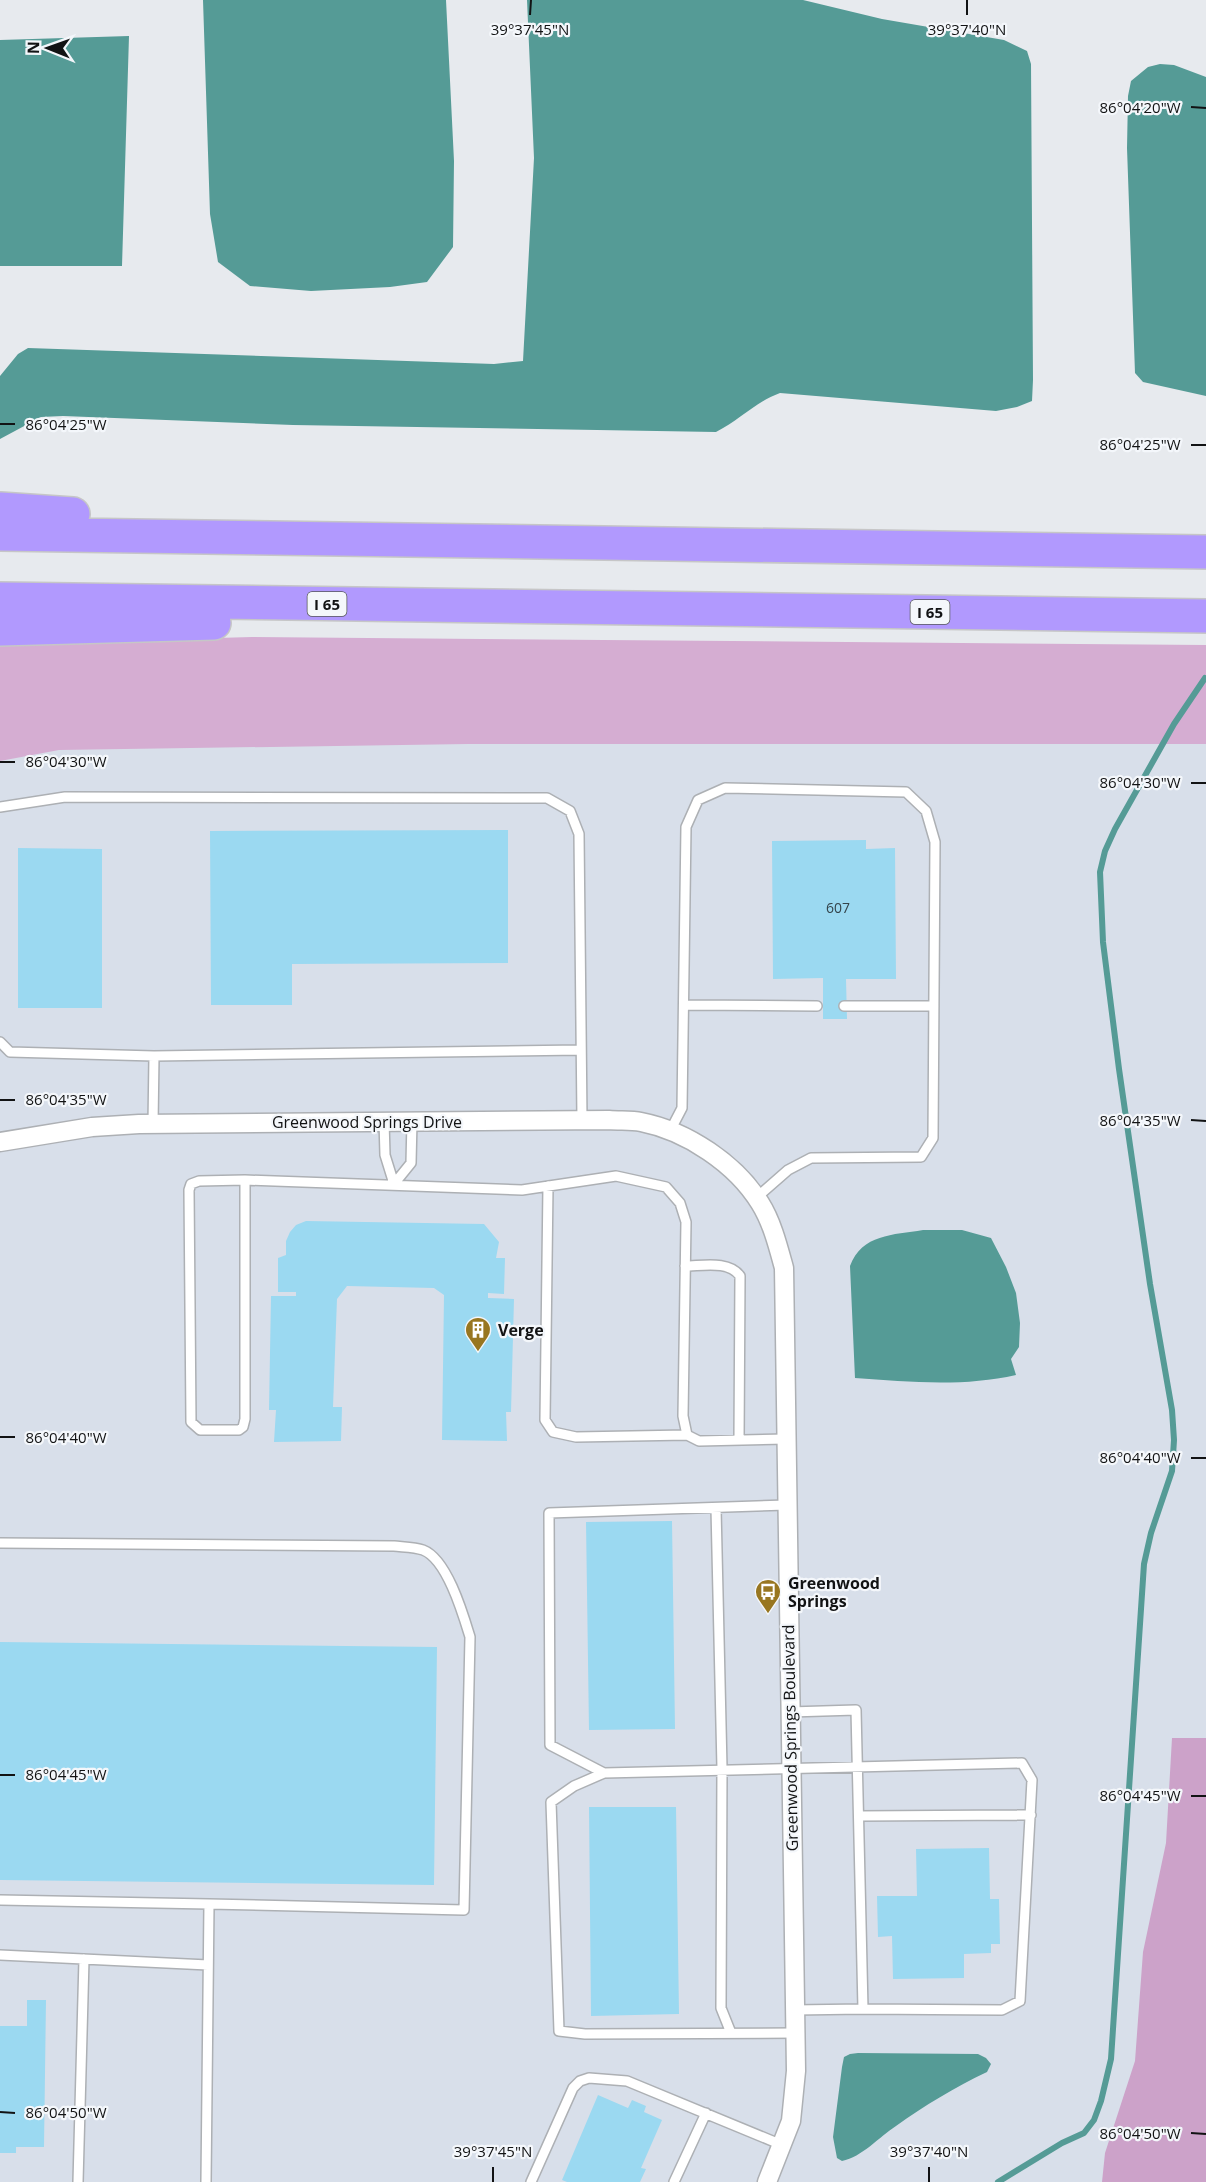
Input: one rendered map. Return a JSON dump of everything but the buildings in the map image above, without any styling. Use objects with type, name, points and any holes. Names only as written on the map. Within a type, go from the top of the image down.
[{"type":"highway","points":[[0,509],[512,542]]},
{"type":"highway","points":[[0,534],[1206,552]]},
{"type":"highway","name":"I 65","points":[[0,598],[1206,616]]},
{"type":"highway","points":[[0,629],[654,609]]},
{"type":"street","name":"Greenwood Springs Drive","points":[[0,1142],[92,1127],[153,1124],[582,1120],[642,1122],[669,1131],[725,1162]]},
{"type":"street","name":"Greenwood Springs Boulevard","points":[[725,1162],[756,1198],[774,1235],[784,1268],[796,2071],[791,2121],[767,2182]]},
{"type":"lane","points":[[669,1131],[682,1108],[686,827],[698,800],[724,788],[906,792],[926,811],[935,842],[933,1138],[921,1157],[811,1158],[788,1170],[756,1198]]},
{"type":"lane","points":[[0,807],[65,797],[547,798],[570,811],[579,834],[582,1120]]},
{"type":"lane","points":[[684,1005],[817,1006]]},
{"type":"lane","points":[[844,1006],[934,1006]]},
{"type":"lane","points":[[0,1042],[10,1052],[154,1056],[581,1050]]},
{"type":"lane","points":[[153,1124],[154,1056]]},
{"type":"lane","points":[[384,1121],[385,1155],[394,1184]]},
{"type":"lane","points":[[394,1184],[411,1163],[412,1121]]},
{"type":"lane","points":[[244,1180],[245,1419],[243,1427],[239,1430],[200,1430],[191,1422],[189,1190],[191,1184],[199,1181],[244,1180],[522,1190],[616,1176],[666,1187],[680,1203],[686,1222],[683,1416],[687,1435]]},
{"type":"lane","points":[[548,1186],[545,1419],[553,1432],[576,1437],[687,1435],[699,1441],[786,1439]]},
{"type":"lane","points":[[685,1266],[724,1266],[736,1271],[740,1276],[739,1440]]},
{"type":"lane","points":[[604,1773],[550,1745],[549,1513],[787,1505]]},
{"type":"lane","points":[[716,1508],[722,1768],[721,2008],[731,2033]]},
{"type":"lane","points":[[0,1543],[394,1546],[424,1550],[438,1562],[459,1598],[470,1636],[464,1910],[0,1900]]},
{"type":"lane","points":[[790,1712],[856,1710],[863,2008]]},
{"type":"lane","points":[[794,2010],[863,2008],[1002,2010],[1020,2001],[1032,1780],[1022,1763],[722,1768],[604,1773],[574,1786],[551,1802],[559,2031],[585,2034],[795,2033]]},
{"type":"lane","points":[[859,1816],[1031,1815]]},
{"type":"lane","points":[[206,2182],[209,1905]]},
{"type":"lane","points":[[0,1955],[208,1965]]},
{"type":"lane","points":[[78,2182],[84,1959]]},
{"type":"lane","points":[[531,2182],[573,2088],[580,2081],[590,2078],[627,2080],[782,2145]]},
{"type":"lane","points":[[674,2182],[705,2113]]},
{"type":"shaded area","points":[[203,0],[446,0],[454,161],[453,247],[427,282],[390,287],[311,291],[250,286],[218,262],[210,214]]},
{"type":"shaded area","points":[[527,0],[803,0],[882,19],[1004,40],[1027,51],[1031,64],[1032,401],[996,411],[780,393],[763,401],[716,432],[293,425],[63,416],[41,417],[0,439],[0,376],[18,354],[28,348],[494,364],[523,361],[534,158]]},
{"type":"shaded area","points":[[129,36],[122,266],[0,266],[0,40]]},
{"type":"shaded area","points":[[1160,64],[1174,65],[1206,77],[1206,396],[1143,382],[1135,373],[1127,148],[1128,96],[1131,81],[1148,67]]},
{"type":"shaded area","points":[[252,637],[1206,645],[1206,744],[468,744],[59,750],[0,761],[0,644]]},
{"type":"shaded area","points":[[0,667],[1206,669],[1206,2182],[0,2182]]},
{"type":"shaded area","points":[[923,1230],[962,1230],[991,1238],[1016,1293],[1020,1323],[1019,1347],[1011,1359],[1016,1375],[956,1382],[855,1378],[850,1266],[855,1255],[870,1242],[880,1238]]},
{"type":"shaded area","points":[[1172,1738],[1206,1738],[1206,2182],[1102,2182],[1105,2153],[1135,2061],[1143,1952],[1166,1843]]},
{"type":"shaded area","points":[[858,2053],[978,2054],[991,2064],[987,2072],[929,2104],[863,2151],[842,2161],[837,2158],[833,2137],[842,2067],[844,2057]]},
{"type":"waterway","points":[[998,2182],[1062,2143],[1084,2133],[1094,2120],[1101,2101],[1111,2059],[1144,1564],[1151,1533],[1172,1471],[1174,1440],[1172,1410],[1150,1284],[1119,1069],[1103,942],[1100,872],[1105,851],[1115,829],[1174,724],[1205,678]]},
{"type":"place","name":"Verge","points":[[478,1353]]},
{"type":"place","name":"Greenwood Springs","points":[[768,1615]]}]
